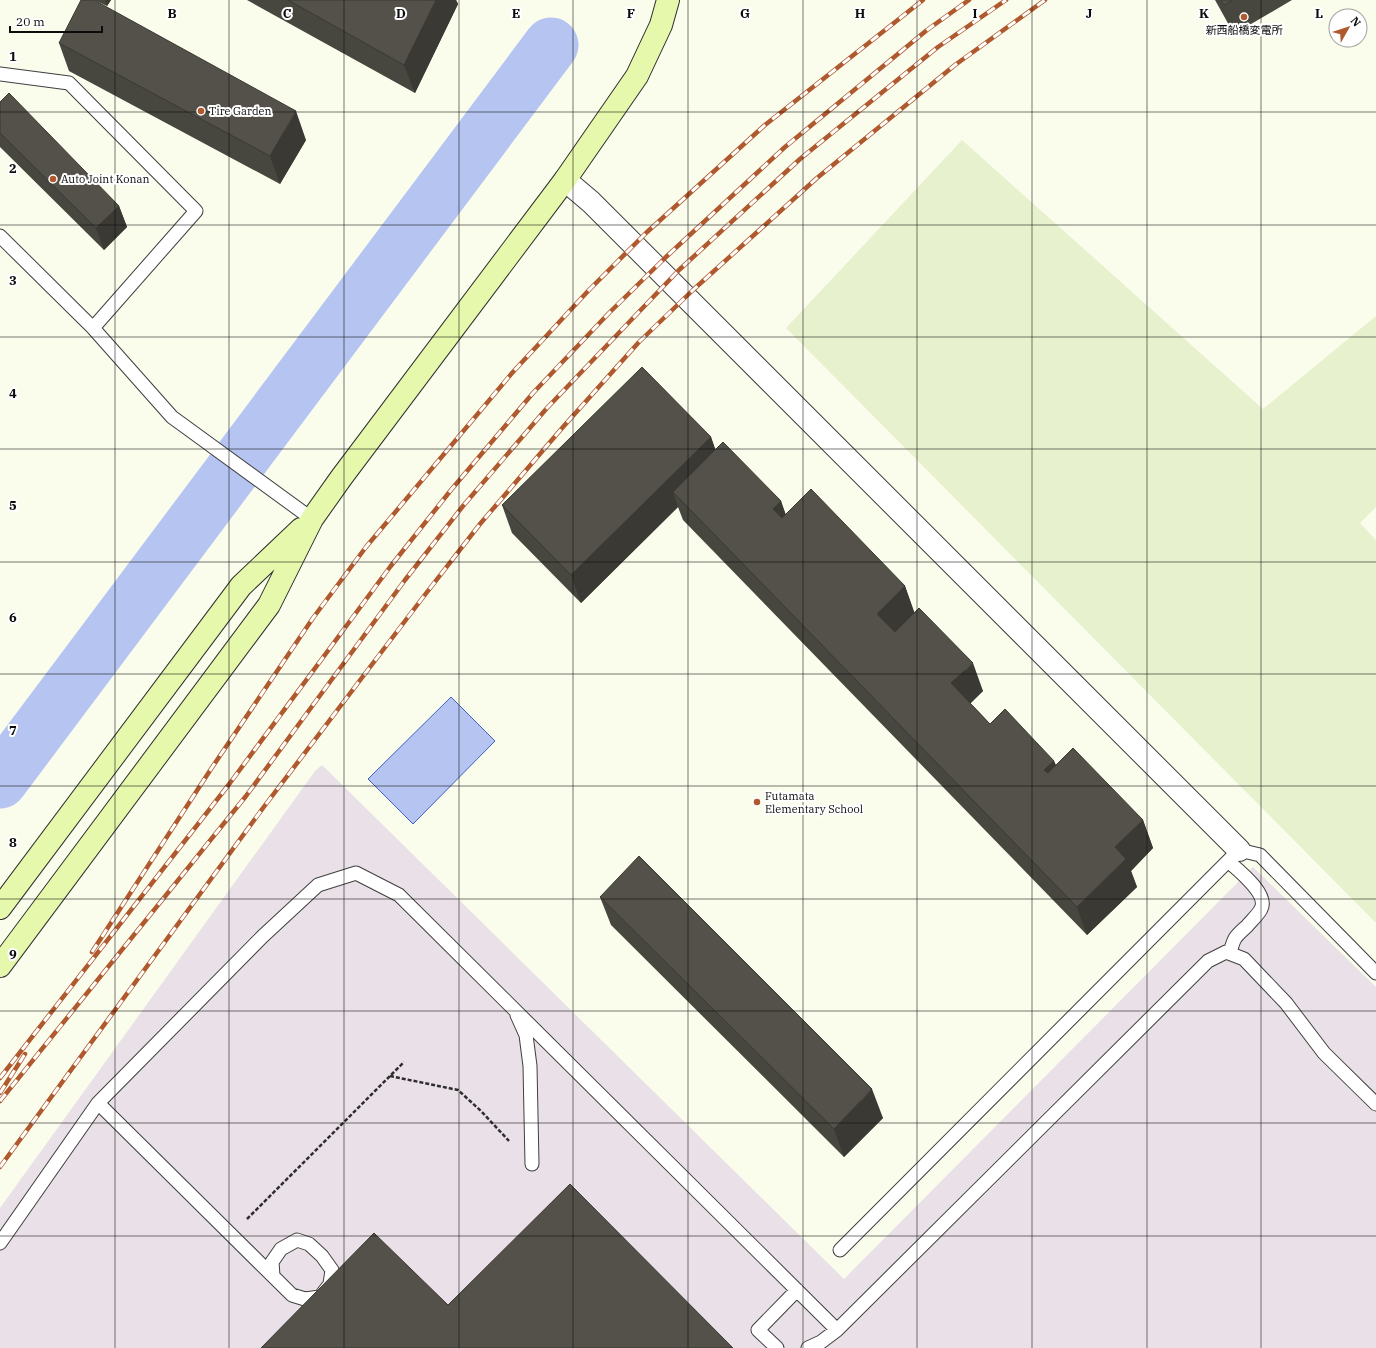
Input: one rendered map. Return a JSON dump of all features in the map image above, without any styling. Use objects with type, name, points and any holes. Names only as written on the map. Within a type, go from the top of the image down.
[{"type":"street","points":[[0,966],[269,605],[312,518],[565,180],[637,76],[661,25],[668,0]]},
{"type":"street","points":[[565,180],[591,202],[1233,856]]},
{"type":"street","points":[[0,908],[241,586],[312,518]]},
{"type":"lane","points":[[0,74],[68,83],[196,211],[93,328]]},
{"type":"lane","points":[[0,236],[93,328],[172,417],[312,518]]},
{"type":"lane","points":[[840,1250],[1233,856],[1260,855],[1376,972]]},
{"type":"lane","points":[[1230,954],[1233,941],[1238,933],[1261,909],[1263,902],[1258,890],[1245,876],[1233,856]]},
{"type":"lane","points":[[0,1244],[98,1103],[263,936],[318,885],[356,873],[399,895],[837,1330]]},
{"type":"lane","points":[[808,1348],[821,1342],[837,1330],[1208,960],[1226,952],[1244,959],[1286,1003],[1324,1053],[1376,1104]]},
{"type":"lane","points":[[512,1006],[526,1035],[530,1066],[532,1164]]},
{"type":"lane","points":[[98,1103],[292,1295],[305,1299],[320,1297],[330,1284],[332,1270],[322,1256],[309,1244],[297,1240],[281,1249],[272,1262],[273,1276]]},
{"type":"lane","points":[[777,1348],[758,1330],[797,1290]]},
{"type":"path","points":[[231,1235],[404,1062]]},
{"type":"path","points":[[390,1076],[458,1090],[481,1111],[506,1139],[513,1144]]},
{"type":"shaded area","points":[[322,765],[844,1279],[1253,867],[1376,987],[1376,1348],[0,1348],[0,1208],[315,771]]},
{"type":"green space","points":[[962,140],[1263,409],[1376,316],[1376,507],[1360,523],[1376,540],[1376,923],[786,328]]},
{"type":"water","points":[[451,697],[495,741],[413,824],[368,779]]},
{"type":"building","points":[[81,0],[94,0],[296,111],[270,156],[59,43]]},
{"type":"building","points":[[288,0],[436,0],[404,65]]},
{"type":"building","points":[[1221,0],[1233,0],[1224,5]]},
{"type":"building","points":[[9,93],[119,206],[96,228],[0,133],[0,102]]},
{"type":"building","points":[[642,367],[711,437],[571,575],[502,505]]},
{"type":"building","points":[[723,442],[781,501],[773,509],[782,518],[811,489],[905,586],[877,614],[895,632],[919,608],[973,663],[951,683],[990,724],[1005,709],[1054,761],[1044,770],[1048,773],[1073,748],[1143,820],[1115,847],[1126,859],[1077,907],[673,492]]},
{"type":"building","points":[[639,856],[872,1089],[834,1129],[600,897]]},
{"type":"building","points":[[570,1184],[733,1348],[261,1348],[374,1233],[448,1305]]},
{"type":"waterway","points":[[0,781],[551,45]]},
{"type":"railway","points":[[92,952],[211,769],[313,618],[366,547],[512,373],[589,290],[646,233],[765,125],[923,0]]},
{"type":"railway","points":[[0,1078],[230,783],[390,567],[451,490],[533,393],[609,313],[666,257],[785,147],[927,30],[969,0]]},
{"type":"railway","points":[[0,1101],[246,796],[405,580],[463,506],[547,408],[679,270],[800,159],[938,47],[1006,0]]},
{"type":"railway","points":[[0,1167],[263,808],[424,596],[480,524],[563,427],[639,342],[693,290],[817,178],[955,65],[1045,0]]},
{"type":"railway","points":[[0,1093],[25,1054]]},
{"type":"place","name":"新西船橋変電所","points":[[1244,17]]},
{"type":"place","name":"Tire Garden","points":[[201,111]]},
{"type":"place","name":"Auto Joint Konan","points":[[53,179]]},
{"type":"place","name":"Futamata Elementary School","points":[[757,802]]}]
